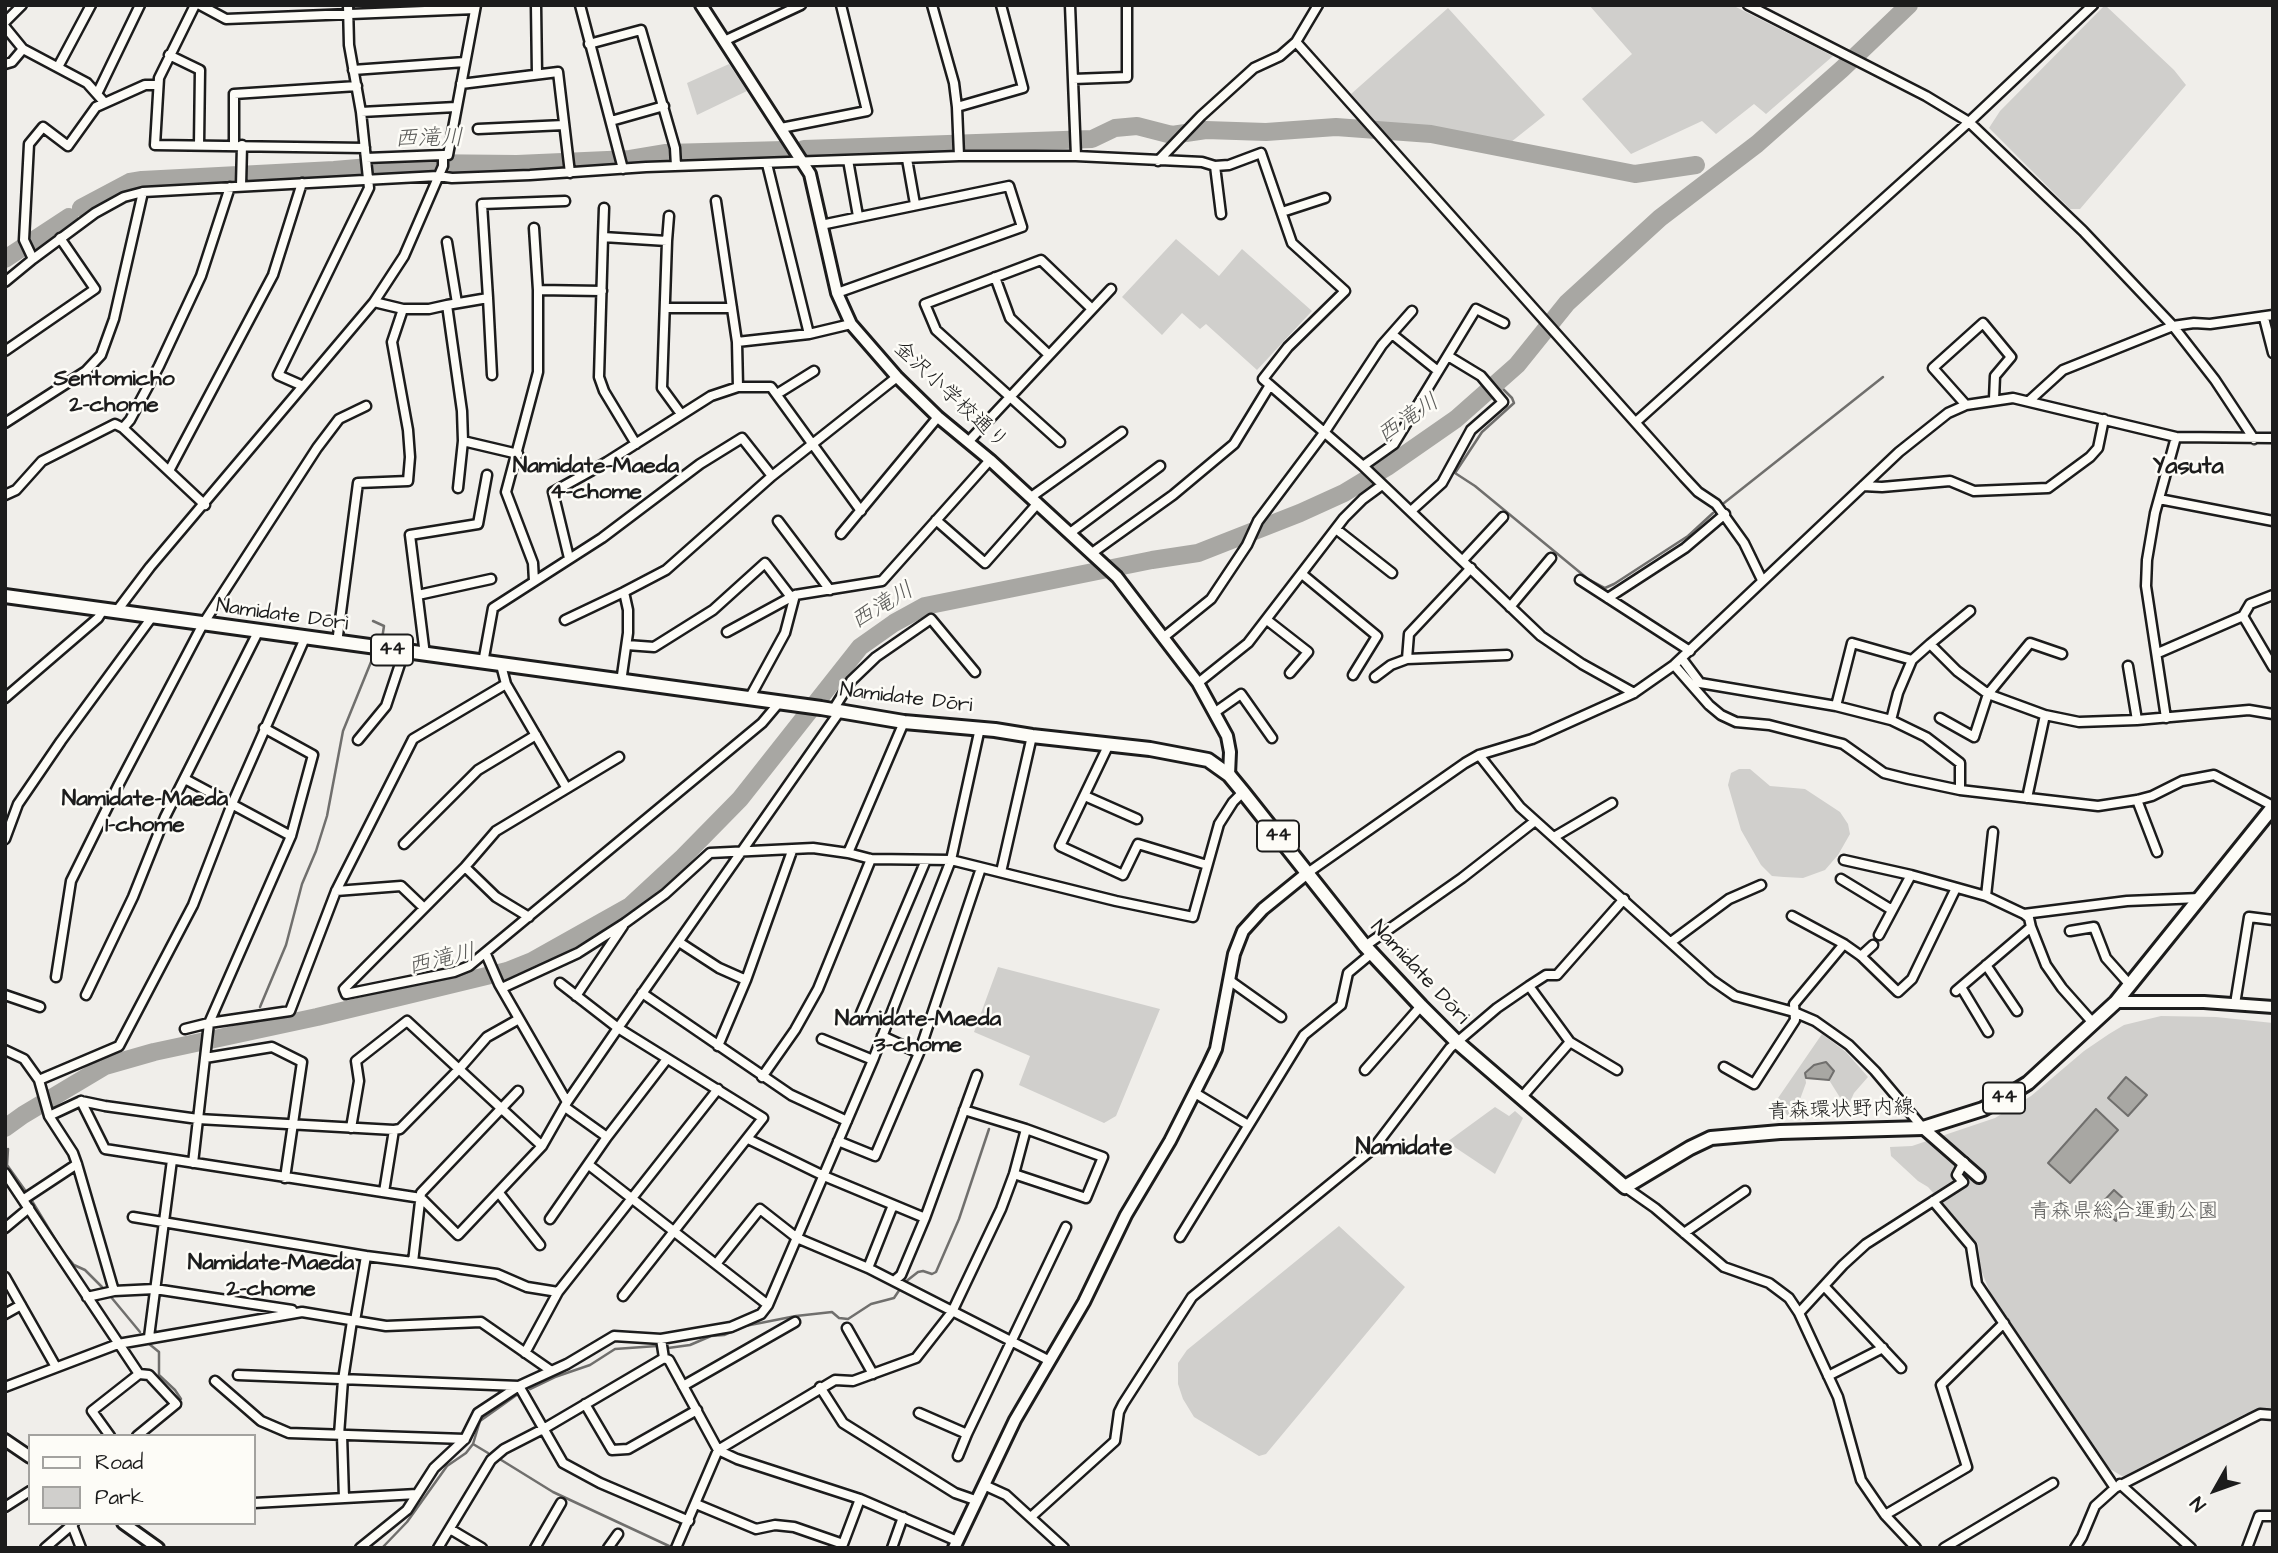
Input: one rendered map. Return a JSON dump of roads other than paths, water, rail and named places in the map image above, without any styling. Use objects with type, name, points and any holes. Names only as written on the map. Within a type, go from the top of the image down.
[{"type":"main road","name":"Namidate Dōri","points":[[5,596],[904,722],[981,728],[1208,760],[1229,775],[1244,792],[1306,874],[1421,1006],[1457,1042],[1625,1187]]},
{"type":"main road","name":"青森環状野内線","points":[[1625,1187],[1701,1142],[1725,1136],[1923,1128],[1983,1109],[2007,1097],[2028,1083],[2116,1002],[2273,807]]},
{"type":"street","points":[[22,5],[5,24],[23,50],[87,83],[104,102]]},
{"type":"street","points":[[58,67],[91,5]]},
{"type":"street","points":[[97,94],[140,5]]},
{"type":"street","points":[[5,698],[97,618],[110,611],[205,505],[374,302],[404,256],[443,161],[449,155],[475,7],[348,9],[226,19],[197,5],[169,55],[157,85],[155,145],[365,148]]},
{"type":"street","points":[[536,5],[537,75]]},
{"type":"street","points":[[580,5],[622,162]]},
{"type":"street","name":"金沢小学校通り","points":[[701,5],[810,174],[836,293],[851,324],[897,377],[938,418],[990,460],[1117,577],[1198,683],[1227,736],[1230,752],[1229,775]]},
{"type":"street","points":[[724,41],[801,5]]},
{"type":"street","points":[[781,128],[867,111],[841,5]]},
{"type":"street","points":[[932,5],[954,83],[959,149]]},
{"type":"street","points":[[957,107],[1023,88],[1001,5]]},
{"type":"street","points":[[1070,5],[1076,156]]},
{"type":"street","points":[[1073,79],[1127,77],[1127,5]]},
{"type":"street","points":[[1158,161],[1254,68],[1280,56],[1296,42],[1318,5]]},
{"type":"street","points":[[1748,5],[1865,63],[1969,122],[2082,231],[2174,326],[2215,380],[2254,439]]},
{"type":"street","points":[[1637,422],[1969,122],[2092,5]]},
{"type":"street","points":[[303,386],[278,374],[369,188],[361,112],[349,45],[348,9]]},
{"type":"street","points":[[589,44],[640,30],[664,106],[676,166]]},
{"type":"street","points":[[1296,42],[1684,477],[1725,514],[1744,542],[1762,580]]},
{"type":"street","points":[[6,64],[12,62],[23,50]]},
{"type":"street","points":[[169,55],[200,70],[199,145]]},
{"type":"street","points":[[353,71],[465,62]]},
{"type":"street","points":[[461,84],[558,72],[569,169]]},
{"type":"street","points":[[33,259],[26,244],[29,144],[43,127],[68,146],[96,107],[145,85],[157,85]]},
{"type":"street","points":[[242,179],[234,94],[356,86]]},
{"type":"street","points":[[611,121],[664,106]]},
{"type":"street","points":[[361,112],[456,107]]},
{"type":"street","points":[[478,129],[564,125]]},
{"type":"street","points":[[367,168],[452,178],[622,162],[676,166],[907,159],[959,149],[1202,162],[1229,166],[1262,153],[1292,243],[1345,291],[1288,347],[1263,379],[1364,467],[1541,636],[1582,664],[1634,693]]},
{"type":"street","points":[[907,159],[915,204]]},
{"type":"street","points":[[848,160],[858,216]]},
{"type":"street","points":[[5,282],[95,213],[124,197],[143,192],[230,187],[242,179],[302,183],[367,168],[443,161]]},
{"type":"street","points":[[767,164],[809,334]]},
{"type":"street","points":[[1215,166],[1222,215]]},
{"type":"street","points":[[169,471],[273,275],[302,183]]},
{"type":"street","points":[[821,225],[1009,186],[1022,227],[836,293]]},
{"type":"street","points":[[123,428],[159,366],[201,276],[230,187]]},
{"type":"street","points":[[5,424],[86,371],[101,355],[114,319],[143,192]]},
{"type":"street","points":[[1282,212],[1325,198]]},
{"type":"street","points":[[492,375],[482,204],[565,201]]},
{"type":"street","points":[[716,201],[737,342],[738,387]]},
{"type":"street","points":[[604,208],[599,377],[604,391],[636,443]]},
{"type":"street","points":[[669,216],[662,388],[681,414]]},
{"type":"street","points":[[534,228],[538,290],[538,372],[506,492],[533,564],[534,582]]},
{"type":"street","points":[[603,237],[667,241]]},
{"type":"street","points":[[5,351],[95,289],[60,238]]},
{"type":"street","points":[[447,242],[457,303]]},
{"type":"street","points":[[1060,442],[936,330],[925,304],[1041,260],[1092,309]]},
{"type":"street","points":[[995,277],[1010,318],[1049,355]]},
{"type":"street","points":[[968,442],[1111,289]]},
{"type":"street","points":[[538,290],[602,291]]},
{"type":"street","points":[[374,302],[403,309],[429,309],[488,298]]},
{"type":"street","points":[[447,305],[463,441],[458,488]]},
{"type":"street","points":[[665,308],[732,308]]},
{"type":"street","points":[[337,643],[358,483],[408,481],[408,430],[392,342],[403,309]]},
{"type":"street","points":[[1364,467],[1394,444],[1476,309],[1504,323]]},
{"type":"street","points":[[1164,637],[1212,598],[1247,545],[1258,522],[1392,334],[1412,311]]},
{"type":"street","points":[[2029,401],[2063,370],[2174,326],[2268,317],[2273,353]]},
{"type":"street","points":[[1966,405],[1933,368],[1983,323],[2011,357],[1995,376],[1994,400]]},
{"type":"street","points":[[737,342],[809,334],[851,324]]},
{"type":"street","points":[[1392,334],[1438,371]]},
{"type":"street","points":[[1411,511],[1442,483],[1471,430],[1503,402],[1481,376],[1447,356]]},
{"type":"street","points":[[777,394],[814,371]]},
{"type":"street","points":[[565,620],[666,570],[772,476],[897,377]]},
{"type":"street","points":[[1092,553],[1173,495],[1234,444],[1270,385]]},
{"type":"street","points":[[569,558],[553,492],[712,396],[738,387],[771,387],[861,511]]},
{"type":"street","points":[[664,1358],[669,1360],[719,1450],[737,1459],[860,1499],[956,1544],[1015,1420],[1084,1302],[1126,1215],[1195,1093],[1216,1049],[1234,954],[1243,931],[1263,909],[1306,874],[1465,763],[1479,755],[1532,739],[1634,693],[1678,662],[1899,452],[1948,414],[1966,405],[2013,398],[2176,437],[2273,438]]},
{"type":"street","points":[[56,977],[71,881],[118,784],[204,624],[317,448],[339,419],[366,406]]},
{"type":"street","points":[[841,534],[938,418]]},
{"type":"street","points":[[1863,486],[1950,481],[1974,491],[2048,488],[2098,448],[2104,419]]},
{"type":"street","points":[[5,495],[16,489],[43,461],[115,424],[123,428],[205,505]]},
{"type":"street","points":[[936,520],[985,563],[1035,500],[1122,432]]},
{"type":"street","points":[[2166,718],[2146,586],[2147,560],[2158,499],[2176,437]]},
{"type":"street","points":[[484,663],[494,608],[602,538],[700,464],[742,438],[772,476]]},
{"type":"street","points":[[463,441],[518,454]]},
{"type":"street","points":[[727,632],[793,596],[882,581],[990,460]]},
{"type":"street","points":[[1070,533],[1160,466]]},
{"type":"street","points":[[425,655],[410,535],[478,524],[487,475]]},
{"type":"street","points":[[1198,683],[1248,643],[1336,529],[1381,483]]},
{"type":"street","points":[[2158,499],[2273,522]]},
{"type":"street","points":[[1608,598],[1685,548],[1725,514]]},
{"type":"street","points":[[1463,560],[1503,517]]},
{"type":"street","points":[[778,521],[830,590]]},
{"type":"street","points":[[1336,529],[1392,573]]},
{"type":"street","points":[[1510,607],[1551,558]]},
{"type":"street","points":[[627,645],[654,647],[713,610],[765,563],[793,596]]},
{"type":"street","points":[[1407,659],[1409,634],[1471,568]]},
{"type":"street","points":[[1302,575],[1377,636],[1353,675]]},
{"type":"street","points":[[418,595],[491,579]]},
{"type":"street","points":[[1580,580],[1690,651]]},
{"type":"street","points":[[621,682],[627,645],[628,610],[624,592]]},
{"type":"street","points":[[2158,653],[2243,616],[2250,604],[2273,595]]},
{"type":"street","points":[[749,699],[785,633],[793,596]]},
{"type":"street","points":[[1891,720],[1898,693],[1912,660],[1970,611]]},
{"type":"street","points":[[2243,616],[2273,667]]},
{"type":"street","points":[[5,839],[18,804],[152,617]]},
{"type":"street","points":[[82,1101],[105,1149],[421,1198],[458,1235],[542,1146],[566,1104],[680,942],[851,681],[876,657],[931,619],[975,672]]},
{"type":"street","points":[[1267,620],[1308,652],[1290,673]]},
{"type":"street","points":[[86,995],[133,897],[165,817],[258,632]]},
{"type":"street","points":[[39,1080],[119,1046],[193,905],[232,804],[305,638]]},
{"type":"street","points":[[1836,706],[1852,643],[1912,660]]},
{"type":"street","points":[[1940,718],[1974,737],[1987,694],[2030,643],[2062,654]]},
{"type":"street","points":[[1930,644],[1957,671],[1987,694],[2045,715],[2079,722],[2166,718],[2249,709],[2273,714]]},
{"type":"street","points":[[358,740],[386,706],[404,652]]},
{"type":"street","points":[[1375,677],[1391,664],[1407,659],[1507,655]]},
{"type":"street","points":[[1678,662],[1700,683],[1836,706],[1891,720],[1926,737],[1960,762],[1960,790]]},
{"type":"street","points":[[1678,662],[1709,705],[1721,715],[1736,722],[1756,722],[1843,744],[1884,773],[1960,790],[2098,806],[2152,796],[2182,781],[2214,775],[2273,807]]},
{"type":"street","points":[[501,665],[506,684],[566,788]]},
{"type":"street","points":[[2129,666],[2137,720]]},
{"type":"street","points":[[185,1029],[290,1011],[336,891],[413,739],[506,684]]},
{"type":"street","points":[[1214,713],[1241,694],[1272,738]]},
{"type":"street","points":[[619,757],[496,831],[344,989],[346,994],[454,972],[469,966],[762,723],[778,704]]},
{"type":"street","points":[[2027,798],[2045,715]]},
{"type":"street","points":[[848,853],[904,722]]},
{"type":"street","points":[[193,1163],[208,1027],[291,836],[313,755],[264,728]]},
{"type":"street","points":[[360,1548],[407,1510],[434,1468],[465,1439],[478,1413],[519,1386],[567,1364],[614,1336],[661,1339],[731,1327],[761,1314],[768,1305],[873,1060],[951,860],[981,728]]},
{"type":"street","points":[[404,844],[478,770],[536,735]]},
{"type":"street","points":[[1001,873],[1032,736]]},
{"type":"street","points":[[1109,744],[1060,846],[1123,875],[1138,844],[1207,865]]},
{"type":"street","points":[[1479,755],[1520,807],[1712,980],[1735,996],[1794,1012],[1815,1021],[1850,1045],[1923,1128],[1979,1177]]},
{"type":"street","points":[[185,779],[291,836]]},
{"type":"street","points":[[501,986],[578,953],[665,894],[710,853],[813,848],[871,859],[951,860],[1193,917],[1219,824],[1244,792]]},
{"type":"street","points":[[1085,796],[1137,819]]},
{"type":"street","points":[[2137,800],[2157,852]]},
{"type":"street","points":[[1554,837],[1612,803]]},
{"type":"street","points":[[1180,1237],[1304,1035],[1341,1005],[1348,973],[1369,949],[1535,821]]},
{"type":"street","points":[[1986,897],[1993,831]]},
{"type":"street","points":[[718,1046],[746,980],[792,851]]},
{"type":"street","points":[[762,1077],[795,1030],[818,989],[871,859]]},
{"type":"street","points":[[861,1013],[926,860]]},
{"type":"street","points":[[1844,860],[1956,888],[1986,897],[2024,914],[2029,919],[2046,965],[2062,988],[2094,1024]]},
{"type":"street","points":[[465,866],[496,897],[529,917]]},
{"type":"street","points":[[838,1141],[875,1156],[919,1053],[981,868]]},
{"type":"street","points":[[1879,935],[1911,875]]},
{"type":"street","points":[[1841,879],[1892,910]]},
{"type":"street","points":[[1671,942],[1729,899],[1761,885]]},
{"type":"street","points":[[336,891],[401,886],[424,908]]},
{"type":"street","points":[[1792,916],[1861,956],[1898,992],[1912,979],[1956,888]]},
{"type":"street","points":[[2024,914],[2127,901],[2200,898]]},
{"type":"street","points":[[1032,1516],[1115,1441],[1119,1412],[1123,1404],[1192,1297],[1373,1149],[1457,1042],[1497,1008],[1529,986],[1546,975],[1557,975],[1624,899]]},
{"type":"street","points":[[2235,1004],[2249,917],[2273,920]]},
{"type":"street","points":[[576,996],[625,923]]},
{"type":"street","points":[[1988,1032],[1958,989],[2031,927]]},
{"type":"street","points":[[2070,931],[2094,927],[2106,958],[2130,985]]},
{"type":"street","points":[[680,942],[719,968],[746,980]]},
{"type":"street","points":[[1724,1067],[1754,1084],[1795,1020],[1794,1004],[1844,944]]},
{"type":"street","points":[[1861,956],[1873,945]]},
{"type":"street","points":[[486,954],[566,1104],[607,1138]]},
{"type":"street","points":[[1986,965],[2017,1011]]},
{"type":"street","points":[[1229,980],[1281,1017]]},
{"type":"street","points":[[560,983],[618,1028],[763,1118],[623,1296]]},
{"type":"street","points":[[1529,986],[1570,1042],[1617,1070]]},
{"type":"street","points":[[642,993],[791,1096],[847,1121]]},
{"type":"street","points":[[5,995],[40,1007]]},
{"type":"street","points":[[2116,1002],[2273,1007]]},
{"type":"street","points":[[1366,1070],[1421,1006]]},
{"type":"street","points":[[48,1114],[82,1101],[198,1119],[294,1126],[400,1129],[487,1037],[519,1019]]},
{"type":"street","points":[[351,1128],[359,1081],[356,1061],[407,1021],[542,1146]]},
{"type":"street","points":[[882,1036],[919,1053]]},
{"type":"street","points":[[822,1039],[873,1060]]},
{"type":"street","points":[[1521,1098],[1570,1042]]},
{"type":"street","points":[[206,1054],[272,1047],[302,1062],[285,1178]]},
{"type":"street","points":[[5,1050],[24,1059],[39,1080],[48,1114],[73,1153],[114,1291]]},
{"type":"street","points":[[550,1219],[667,1059]]},
{"type":"street","points":[[899,1284],[977,1075]]},
{"type":"street","points":[[525,1353],[558,1292],[718,1089]]},
{"type":"street","points":[[413,1262],[421,1193],[518,1091]]},
{"type":"street","points":[[1195,1093],[1248,1125]]},
{"type":"street","points":[[964,1111],[1026,1129],[1103,1157],[1086,1198],[1014,1174]]},
{"type":"street","points":[[676,1548],[719,1450],[820,1387],[835,1380],[853,1381],[916,1358],[952,1312],[1001,1209],[1026,1129]]},
{"type":"street","points":[[383,1192],[394,1130]]},
{"type":"street","points":[[748,1139],[824,1176],[925,1218]]},
{"type":"street","points":[[149,1338],[172,1160]]},
{"type":"street","points":[[1799,1313],[1866,1244],[1963,1182],[1957,1175],[1964,1162]]},
{"type":"street","points":[[24,1199],[77,1164]]},
{"type":"street","points":[[589,1165],[768,1305]]},
{"type":"street","points":[[5,1173],[139,1374]]},
{"type":"street","points":[[1625,1187],[1655,1208],[1724,1267],[1769,1283],[1788,1298],[1799,1313],[1838,1397],[1861,1480],[1885,1515],[1916,1548]]},
{"type":"street","points":[[1684,1233],[1745,1191]]},
{"type":"street","points":[[499,1193],[540,1245]]},
{"type":"street","points":[[1933,1201],[1971,1245],[1977,1284],[2117,1486],[2190,1548]]},
{"type":"street","points":[[868,1268],[893,1205]]},
{"type":"street","points":[[5,1228],[29,1208]]},
{"type":"street","points":[[716,1264],[760,1209],[797,1238],[868,1268],[1050,1361]]},
{"type":"street","points":[[133,1217],[366,1256],[497,1274],[527,1287],[558,1292]]},
{"type":"street","points":[[958,1456],[1066,1227]]},
{"type":"street","points":[[344,1498],[341,1435],[343,1380],[366,1256]]},
{"type":"street","points":[[5,1277],[56,1367]]},
{"type":"street","points":[[1825,1287],[1901,1368]]},
{"type":"street","points":[[87,1297],[114,1291],[155,1289],[386,1326],[481,1322],[550,1370]]},
{"type":"street","points":[[5,1314],[21,1305]]},
{"type":"street","points":[[5,1387],[118,1344],[302,1312]]},
{"type":"street","points":[[684,1386],[795,1322]]},
{"type":"street","points":[[1885,1515],[1967,1467],[1941,1385],[2004,1323]]},
{"type":"street","points":[[847,1328],[873,1374]]},
{"type":"street","points":[[661,1339],[664,1358]]},
{"type":"street","points":[[1828,1376],[1884,1348]]},
{"type":"street","points":[[438,1548],[491,1460],[504,1449],[664,1358]]},
{"type":"street","points":[[109,1434],[92,1411],[139,1374],[149,1375],[176,1404],[139,1434]]},
{"type":"street","points":[[238,1375],[519,1386]]},
{"type":"street","points":[[215,1381],[261,1421],[289,1433],[465,1439]]},
{"type":"street","points":[[519,1386],[563,1463],[600,1483],[689,1521]]},
{"type":"street","points":[[820,1387],[843,1423],[955,1493],[975,1500]]},
{"type":"street","points":[[585,1404],[612,1450],[628,1449],[696,1410]]},
{"type":"street","points":[[919,1413],[967,1434]]},
{"type":"street","points":[[2076,1548],[2095,1506],[2117,1486],[2250,1419],[2260,1415],[2273,1415]]},
{"type":"street","points":[[5,1440],[28,1456]]},
{"type":"street","points":[[1944,1548],[2053,1483]]},
{"type":"street","points":[[984,1485],[1006,1495],[1065,1548]]},
{"type":"street","points":[[5,1507],[28,1492]]},
{"type":"street","points":[[256,1503],[417,1494]]},
{"type":"street","points":[[696,1504],[756,1529],[775,1525],[794,1527],[844,1544],[860,1499]]},
{"type":"street","points":[[534,1548],[561,1503]]},
{"type":"street","points":[[2247,1548],[2259,1516],[2273,1516]]},
{"type":"street","points":[[892,1548],[903,1517]]},
{"type":"street","points":[[45,1548],[72,1525]]},
{"type":"street","points":[[73,1525],[81,1548]]},
{"type":"street","points":[[130,1525],[158,1548]]},
{"type":"street","points":[[450,1529],[482,1548]]},
{"type":"street","points":[[608,1548],[618,1534]]},
{"type":"waterway","name":"西滝川","points":[[5,1128],[105,1066],[154,1052],[317,1017],[507,971],[532,961],[630,906],[740,799],[860,647],[894,623],[925,606],[1198,553],[1344,493],[1456,419],[1517,365],[1567,303],[1660,218],[1757,144],[1909,5]]},
{"type":"waterway","name":"西滝川","points":[[804,149],[1092,139],[1115,128],[1137,126],[1172,135],[1206,130],[1266,132],[1336,127],[1431,134],[1635,174],[1696,165]]},
{"type":"waterway","name":"西滝川","points":[[81,208],[130,182],[142,180],[417,163],[517,164],[630,159],[666,153],[784,150]]},
{"type":"waterway","name":"西滝川","points":[[5,259],[69,217]]},
{"type":"waterway","points":[[1724,503],[1883,377]]},
{"type":"waterway","points":[[1497,383],[1514,403],[1482,432],[1455,473],[1475,486],[1588,579],[1605,588],[1614,584],[1688,536],[1713,513]]},
{"type":"waterway","points":[[373,621],[384,626],[382,639]]},
{"type":"waterway","points":[[260,1007],[286,945],[302,884],[327,816],[343,731],[371,662]]},
{"type":"waterway","points":[[262,1021],[263,1028]]},
{"type":"waterway","points":[[668,1348],[690,1345],[745,1326],[796,1316],[832,1312],[839,1318],[848,1319],[871,1304],[894,1298],[904,1283],[918,1272],[936,1272],[959,1219],[989,1129]]},
{"type":"waterway","points":[[8,1149],[7,1165],[27,1193]]},
{"type":"waterway","points":[[32,1201],[63,1252],[74,1265],[85,1270],[102,1287]]},
{"type":"waterway","points":[[111,1297],[140,1332]]},
{"type":"waterway","points":[[148,1343],[159,1352],[159,1375],[181,1399]]},
{"type":"waterway","points":[[530,1389],[590,1365],[615,1349],[657,1346]]},
{"type":"waterway","points":[[382,1548],[407,1522],[447,1466],[466,1453],[473,1444],[480,1421],[518,1394]]},
{"type":"waterway","points":[[473,1444],[488,1453]]},
{"type":"waterway","points":[[498,1458],[553,1492],[669,1546]]},
{"type":"district","name":"Sentomicho 2-chome","points":[[114,393]]},
{"type":"district","name":"Yasuta","points":[[2188,468]]},
{"type":"district","name":"Namidate-Maeda 4-chome","points":[[596,480]]},
{"type":"district","name":"Namidate-Maeda 1-chome","points":[[145,813]]},
{"type":"district","name":"Namidate-Maeda 3-chome","points":[[918,1033]]},
{"type":"district","name":"Namidate","points":[[1404,1149]]},
{"type":"district","name":"Namidate-Maeda 2-chome","points":[[271,1277]]},
{"type":"park label","name":"青森県総合運動公園","points":[[2124,1213]]}]
